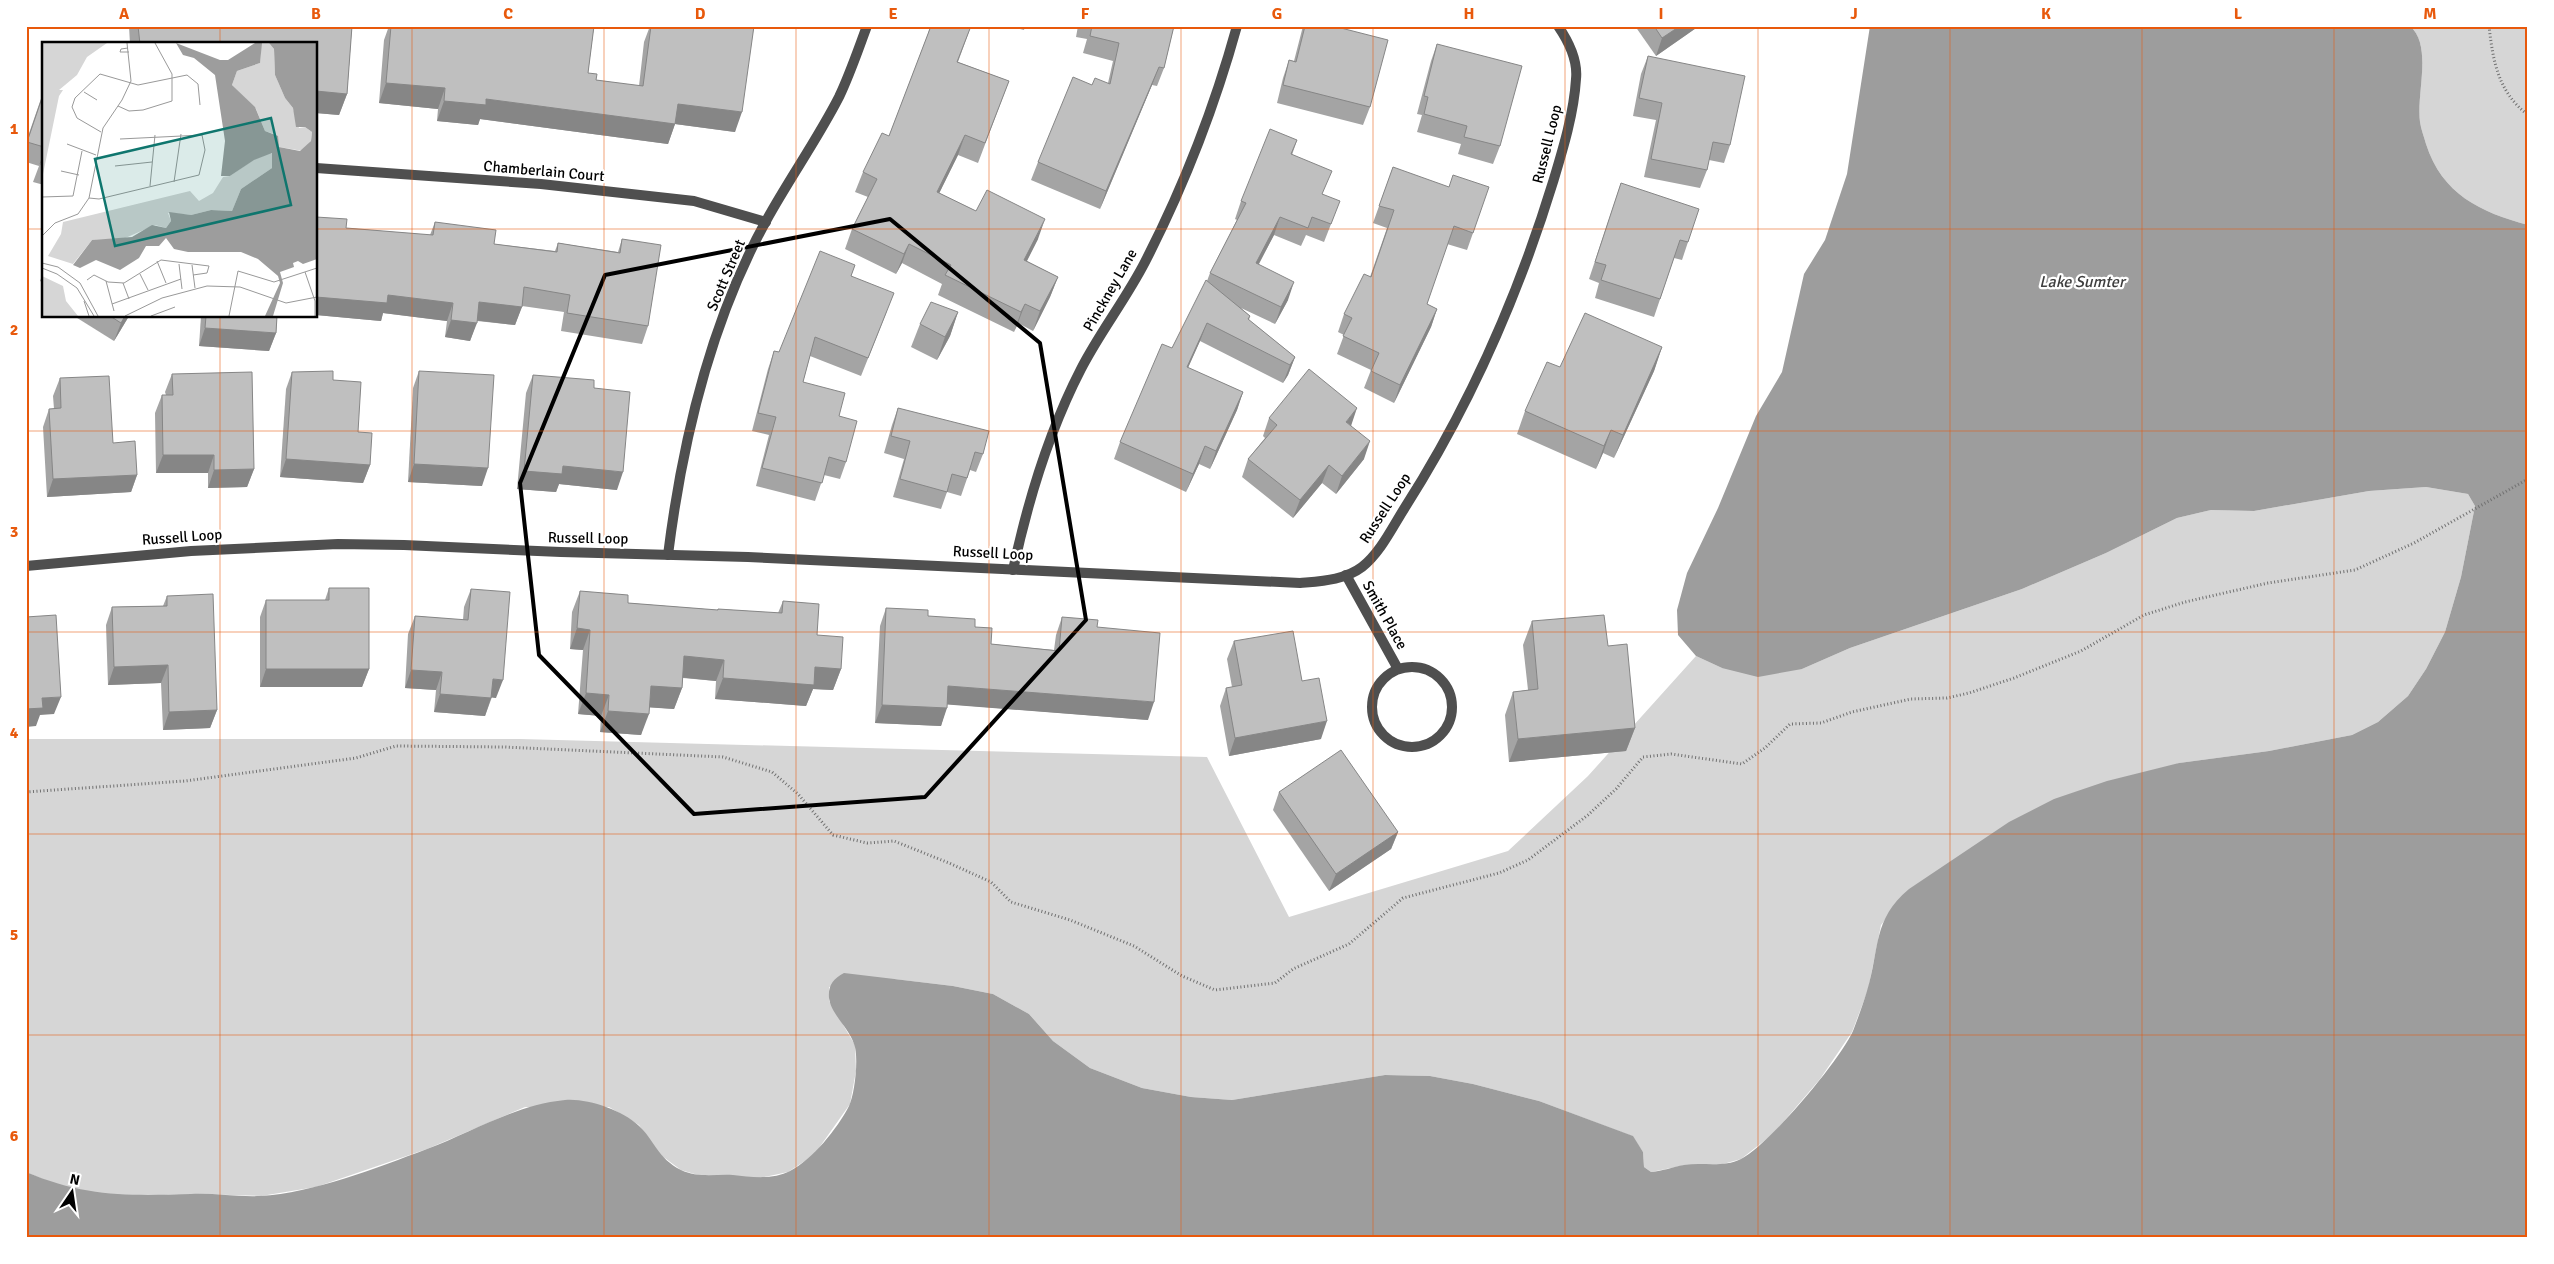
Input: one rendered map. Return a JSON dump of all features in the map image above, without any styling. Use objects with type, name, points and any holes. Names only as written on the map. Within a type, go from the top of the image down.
[{"type":"street","name":"Scott Street","points":[[668,554],[675,499],[686,441],[720,329],[766,222],[840,95],[867,26]]},
{"type":"street","name":"Pinckney Lane","points":[[1013,570],[1025,515],[1053,431],[1082,367],[1144,264],[1171,210],[1197,151],[1215,103],[1237,26]]},
{"type":"street","name":"Russell Loop","points":[[26,566],[191,551],[338,544],[668,554],[1300,583],[1346,575],[1362,567],[1376,552],[1415,492],[1468,395],[1508,307],[1538,231],[1562,153],[1577,77],[1568,40],[1558,26]]},
{"type":"street","name":"Chamberlain Court","points":[[318,168],[541,184],[694,201],[766,222]]},
{"type":"street","name":"Smith Place","points":[[1346,575],[1398,669]]},
{"type":"street","name":"Smith Place","points":[[1412,667],[1426,669],[1438,676],[1449,693],[1452,714],[1447,727],[1438,738],[1426,744],[1414,746],[1395,743],[1380,731],[1374,720],[1373,696],[1378,684],[1387,675],[1398,669],[1412,667]]},
{"type":"path","points":[[2489,26],[2493,61],[2496,70],[2504,88],[2519,108],[2528,115]]},
{"type":"path","points":[[26,792],[186,781],[356,758],[396,746],[504,747],[722,757],[772,772],[798,794],[833,835],[867,843],[894,841],[949,863],[991,882],[1011,902],[1070,920],[1134,946],[1182,976],[1215,990],[1275,983],[1293,969],[1349,944],[1404,898],[1499,873],[1528,860],[1588,815],[1616,789],[1643,757],[1671,754],[1742,764],[1765,748],[1790,724],[1821,723],[1852,712],[1911,699],[1948,698],[1969,693],[2014,678],[2080,651],[2144,615],[2185,602],[2268,583],[2355,570],[2414,544],[2528,479]]},
{"type":"highlighted area","points":[[890,219],[1040,343],[1086,620],[925,797],[694,814],[539,655],[520,483],[605,275]]},
{"type":"shaded area","points":[[2410,26],[2528,26],[2528,225],[2494,214],[2465,198],[2442,176],[2433,161],[2420,122],[2421,46],[2417,35]]},
{"type":"shaded area","points":[[2426,487],[2468,494],[2475,506],[2461,577],[2445,632],[2426,669],[2408,696],[2378,722],[2352,735],[2269,751],[2179,763],[1956,860],[1910,889],[1881,925],[1868,990],[1852,1032],[1820,1079],[1773,1134],[1741,1159],[1723,1164],[1686,1165],[1651,1172],[1644,1167],[1643,1152],[1632,1136],[1539,1101],[1473,1084],[1430,1076],[1385,1075],[1232,1100],[1191,1097],[1142,1088],[1090,1068],[1053,1041],[1029,1014],[993,994],[953,986],[894,979],[829,987],[829,1001],[855,1045],[856,1071],[850,1104],[814,1155],[788,1172],[760,1178],[698,1175],[681,1170],[658,1153],[639,1125],[609,1107],[525,1107],[427,1149],[316,1187],[261,1196],[196,1194],[131,1196],[96,1194],[52,1183],[26,1172],[26,739],[520,739],[1207,757],[1289,917],[1508,851],[1588,776],[1696,656],[1722,668],[1802,669],[1850,648],[2022,589],[2106,553],[2177,518],[2211,510],[2254,511],[2369,491]]},
{"type":"water","name":"Lake Sumter","points":[[1870,26],[2410,26],[2417,35],[2421,46],[2420,122],[2433,161],[2442,176],[2465,198],[2494,214],[2528,225],[2528,1238],[26,1238],[26,1172],[68,1186],[127,1195],[200,1194],[260,1196],[281,1194],[345,1178],[427,1149],[511,1113],[529,1107],[565,1100],[594,1103],[623,1114],[643,1130],[666,1160],[681,1170],[700,1175],[762,1177],[783,1174],[799,1166],[824,1143],[838,1124],[851,1100],[856,1075],[854,1044],[833,1010],[829,998],[829,989],[832,983],[844,973],[953,986],[993,994],[1029,1014],[1053,1041],[1090,1068],[1142,1088],[1191,1097],[1232,1100],[1385,1075],[1430,1076],[1473,1084],[1539,1101],[1633,1136],[1643,1152],[1644,1167],[1651,1172],[1684,1165],[1720,1164],[1741,1159],[1768,1137],[1803,1101],[1846,1044],[1853,1031],[1867,991],[1883,924],[1897,901],[1909,889],[2009,822],[2054,799],[2107,781],[2179,763],[2269,751],[2352,735],[2378,722],[2408,696],[2426,669],[2445,632],[2461,577],[2475,506],[2468,494],[2426,487],[2369,491],[2254,511],[2211,510],[2177,518],[2106,553],[2022,589],[1850,648],[1802,669],[1758,677],[1722,668],[1696,656],[1678,635],[1677,610],[1687,573],[1718,508],[1756,416],[1782,372],[1804,274],[1825,240],[1847,174]]},
{"type":"building","points":[[138,26],[352,26],[347,94],[318,91],[318,42],[140,42]]},
{"type":"building","points":[[391,26],[594,26],[588,73],[597,74],[596,80],[643,86],[651,26],[754,26],[742,112],[678,104],[675,124],[486,99],[486,105],[444,101],[445,88],[386,83]]},
{"type":"building","points":[[931,26],[971,26],[957,62],[1009,81],[985,143],[965,135],[937,192],[976,211],[987,190],[1045,219],[1024,260],[1058,277],[1040,311],[1025,304],[1021,312],[945,275],[951,265],[909,244],[904,254],[852,229],[877,179],[863,172],[882,133],[889,136]]},
{"type":"building","points":[[1092,26],[1174,26],[1164,68],[1159,67],[1106,191],[1038,162],[1073,77],[1092,85],[1095,78],[1110,84],[1119,43],[1090,36]]},
{"type":"building","points":[[1305,26],[1342,26],[1341,28],[1388,40],[1370,107],[1283,85],[1289,60],[1296,62]]},
{"type":"building","points":[[1654,26],[1680,26],[1662,38]]},
{"type":"building","points":[[1437,44],[1522,66],[1500,146],[1464,137],[1467,126],[1424,114],[1428,97],[1424,96]]},
{"type":"building","points":[[1648,56],[1745,76],[1730,145],[1713,142],[1707,170],[1651,159],[1662,103],[1639,98]]},
{"type":"building","points":[[42,98],[42,146],[27,142]]},
{"type":"building","points":[[1270,129],[1297,140],[1291,154],[1332,171],[1322,194],[1340,201],[1331,224],[1312,217],[1308,228],[1280,217],[1256,263],[1294,282],[1281,307],[1210,273],[1246,203],[1241,201]]},
{"type":"building","points":[[1393,167],[1449,187],[1453,175],[1489,187],[1473,233],[1454,226],[1427,304],[1437,309],[1400,385],[1371,371],[1379,353],[1343,336],[1352,318],[1344,314],[1364,274],[1371,277],[1394,210],[1379,206]]},
{"type":"building","points":[[1621,183],[1699,209],[1688,242],[1680,240],[1660,299],[1601,280],[1606,265],[1595,262]]},
{"type":"building","points":[[318,217],[347,219],[346,228],[433,235],[435,222],[496,230],[494,244],[557,252],[558,243],[620,253],[622,239],[661,245],[648,326],[567,313],[570,295],[524,287],[522,307],[479,302],[477,323],[451,320],[453,303],[388,295],[387,303],[318,297]]},
{"type":"building","points":[[820,251],[855,265],[851,276],[894,293],[868,358],[815,337],[803,382],[845,393],[839,416],[857,421],[846,462],[829,457],[822,483],[762,468],[776,417],[758,413],[774,351],[779,352]]},
{"type":"building","points":[[1206,280],[1250,316],[1248,319],[1295,357],[1290,365],[1207,323],[1187,367],[1243,392],[1216,451],[1205,446],[1193,474],[1120,442],[1162,344],[1172,348]]},
{"type":"building","points":[[931,302],[958,312],[945,337],[920,324]]},
{"type":"building","points":[[1585,313],[1662,347],[1623,435],[1611,430],[1604,446],[1525,411],[1547,362],[1560,367]]},
{"type":"building","points":[[113,318],[124,318],[121,323]]},
{"type":"building","points":[[206,318],[277,318],[276,333],[205,328]]},
{"type":"building","points":[[1309,369],[1357,408],[1346,422],[1370,441],[1342,476],[1329,465],[1300,500],[1248,459],[1277,425],[1269,418]]},
{"type":"building","points":[[333,371],[333,380],[361,382],[358,432],[372,433],[370,465],[286,459],[292,372]]},
{"type":"building","points":[[419,371],[494,375],[488,468],[414,464]]},
{"type":"building","points":[[252,372],[254,469],[214,470],[214,455],[163,455],[162,395],[173,395],[172,374]]},
{"type":"building","points":[[533,375],[594,380],[594,388],[630,392],[623,472],[563,466],[562,474],[524,471]]},
{"type":"building","points":[[109,376],[113,443],[135,441],[137,475],[53,479],[49,409],[61,408],[60,378]]},
{"type":"building","points":[[898,408],[989,431],[983,454],[975,452],[967,478],[952,474],[947,492],[900,479],[910,441],[891,436]]},
{"type":"building","points":[[329,588],[369,588],[369,669],[266,669],[266,600],[329,600]]},
{"type":"building","points":[[471,589],[510,592],[503,680],[493,679],[491,698],[440,694],[442,672],[411,670],[415,616],[468,620]]},
{"type":"building","points":[[580,591],[628,595],[628,603],[718,610],[782,613],[783,601],[819,604],[817,635],[843,637],[841,669],[815,667],[814,685],[723,678],[724,660],[684,656],[682,688],[651,686],[649,714],[608,711],[609,695],[586,693],[590,630],[577,628]]},
{"type":"building","points":[[213,594],[217,710],[169,712],[168,665],[114,667],[112,607],[167,606],[167,596]]},
{"type":"building","points":[[886,608],[928,610],[928,616],[975,619],[975,627],[992,628],[991,644],[1059,651],[1062,617],[1098,620],[1097,627],[1160,633],[1154,702],[948,686],[947,708],[882,705]]},
{"type":"building","points":[[56,615],[61,697],[42,698],[43,708],[26,709],[26,617]]},
{"type":"building","points":[[1604,615],[1608,646],[1627,644],[1635,728],[1518,739],[1513,692],[1538,689],[1532,621]]},
{"type":"building","points":[[1293,631],[1302,681],[1319,678],[1327,721],[1235,738],[1226,688],[1242,685],[1234,641]]},
{"type":"building","points":[[1341,750],[1398,832],[1336,874],[1279,792]]}]
